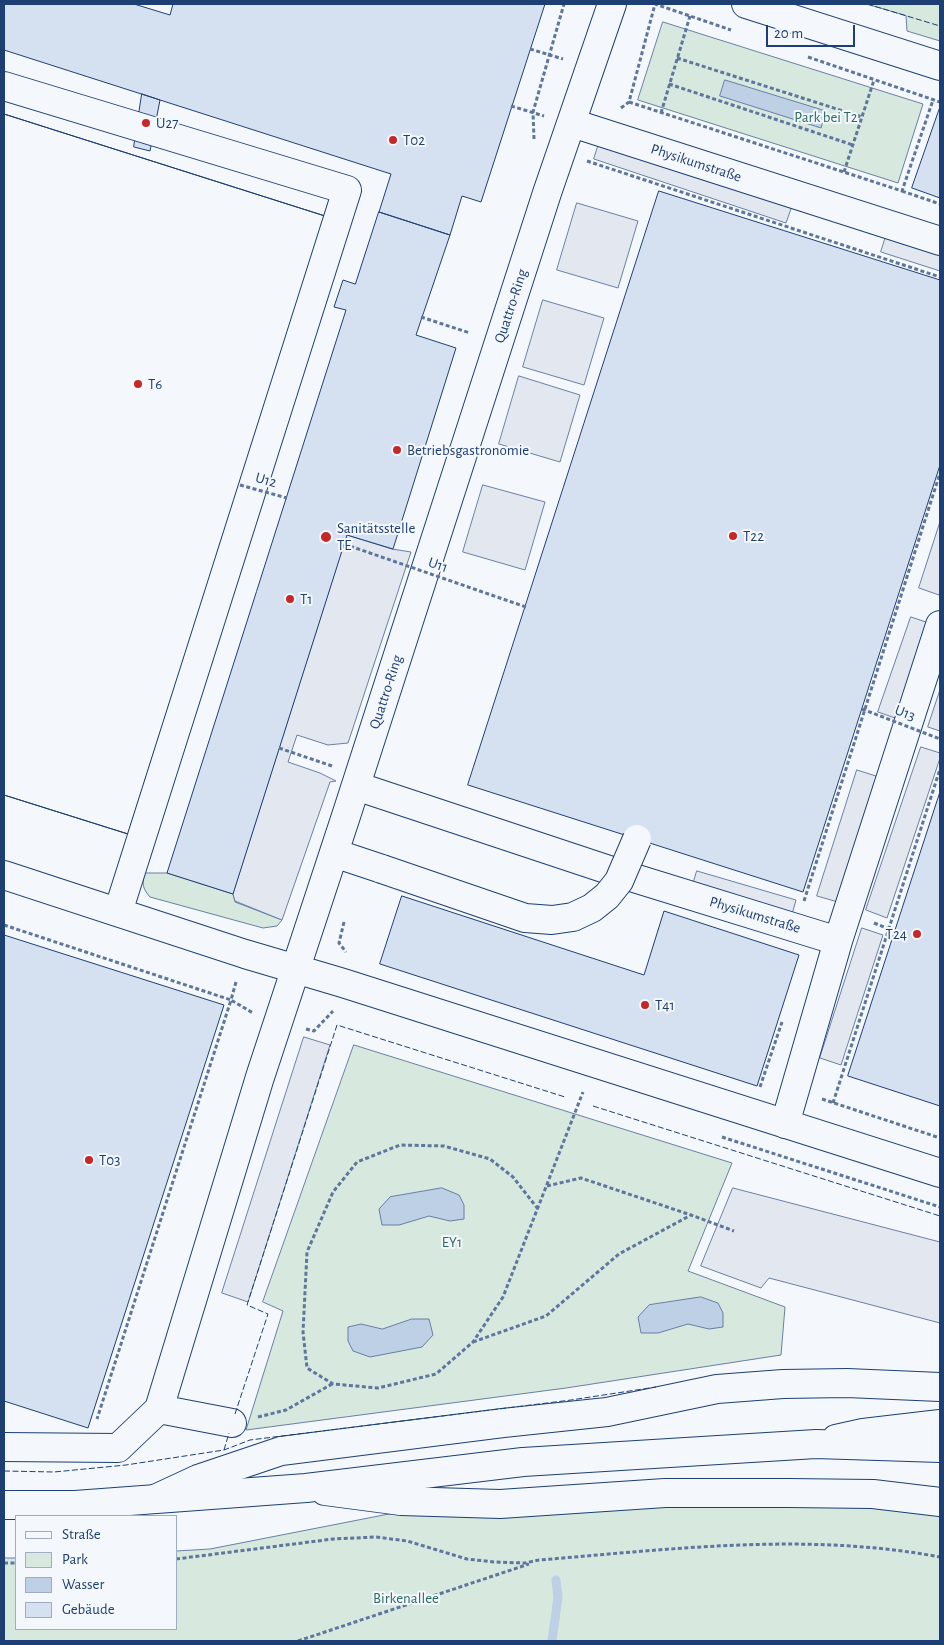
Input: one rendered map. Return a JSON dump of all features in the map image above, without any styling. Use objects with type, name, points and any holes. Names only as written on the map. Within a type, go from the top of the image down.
[{"type":"main road","points":[[583,127],[612,4]]},
{"type":"main road","points":[[746,4],[940,66]]},
{"type":"main road","points":[[4,86],[347,190],[118,912]]},
{"type":"main road","name":"Physikumstraße","points":[[583,127],[940,240]]},
{"type":"main road","name":"Quattro-Ring","points":[[159,1409],[260,1077],[547,193],[583,127]]},
{"type":"main road","points":[[785,1124],[838,941],[940,625]]},
{"type":"main road","name":"Physikumstraße","points":[[356,786],[621,874],[838,941]]},
{"type":"main road","points":[[334,853],[525,918],[552,920],[573,917],[592,908],[607,896],[619,881],[637,839]]},
{"type":"main road","points":[[4,875],[245,954],[940,1173]]},
{"type":"main road","points":[[153,1499],[198,1479],[281,1451],[607,1412],[717,1389],[783,1384],[847,1383],[940,1387]]},
{"type":"main road","points":[[4,1447],[118,1448],[159,1409],[232,1423]]},
{"type":"main road","points":[[816,1444],[863,1433],[940,1424]]},
{"type":"main road","points":[[4,1505],[75,1504],[306,1488],[524,1462],[816,1444],[940,1448]]},
{"type":"main road","points":[[306,1488],[401,1500],[500,1504],[665,1493],[788,1492],[873,1494],[940,1502]]},
{"type":"path","points":[[583,127],[629,102],[654,4],[736,32]]},
{"type":"path","points":[[661,113],[690,16]]},
{"type":"path","points":[[800,54],[940,102]]},
{"type":"path","points":[[678,58],[862,117]]},
{"type":"path","points":[[844,172],[874,80]]},
{"type":"path","points":[[670,84],[853,145]]},
{"type":"path","points":[[902,191],[934,100]]},
{"type":"path","points":[[629,102],[940,204]]},
{"type":"path","points":[[583,160],[940,277]]},
{"type":"path","points":[[833,246],[835,242]]},
{"type":"path","points":[[421,317],[470,333]]},
{"type":"path","points":[[796,928],[940,473]]},
{"type":"path","name":"U12","points":[[240,484],[287,498]]},
{"type":"path","name":"U11","points":[[344,544],[526,608]]},
{"type":"path","name":"U13","points":[[862,709],[940,739]]},
{"type":"path","points":[[279,748],[335,767]]},
{"type":"path","points":[[833,1103],[940,768]]},
{"type":"path","points":[[4,925],[231,1000],[88,1447]]},
{"type":"path","points":[[758,1094],[785,1013]]},
{"type":"path","points":[[795,1091],[940,1138]]},
{"type":"path","points":[[538,1209],[513,1177],[490,1159],[444,1146],[400,1145],[357,1162],[333,1192],[307,1252],[303,1332],[306,1368],[333,1384],[378,1388],[436,1374],[472,1342],[503,1297],[547,1187],[583,1092]]},
{"type":"path","points":[[547,1187],[581,1178],[734,1231]]},
{"type":"path","points":[[472,1342],[546,1316],[619,1254],[691,1216]]},
{"type":"path","points":[[124,1315],[130,1316]]},
{"type":"path","points":[[232,1423],[286,1410],[333,1384]]},
{"type":"path","points":[[178,1559],[333,1539],[376,1537],[407,1542],[467,1559],[494,1562],[525,1563],[539,1560],[769,1543],[828,1543],[940,1556]]},
{"type":"path","points":[[298,1641],[539,1560]]},
{"type":"green space","points":[[867,4],[940,4],[940,41],[907,31],[906,16]]},
{"type":"green space","name":"Park bei T2","points":[[663,22],[923,104],[898,183],[638,100]]},
{"type":"green space","points":[[145,873],[167,873],[233,894],[235,902],[282,920],[277,926],[263,928],[150,897],[143,885]]},
{"type":"green space","name":"EY1","points":[[354,1045],[732,1163],[688,1271],[785,1307],[781,1355],[566,1388],[246,1430],[283,1311],[263,1302]]},
{"type":"green space","name":"Birkenallee","points":[[680,1503],[872,1503],[940,1513],[940,1641],[4,1641],[4,1558],[15,1558],[15,1630],[178,1630],[178,1551],[210,1549],[399,1512]]},
{"type":"shaded area","points":[[600,140],[793,203],[786,223],[594,159]]},
{"type":"shaded area","points":[[577,203],[638,221],[618,288],[557,270]]},
{"type":"shaded area","points":[[887,233],[940,249],[940,271],[881,252]]},
{"type":"shaded area","points":[[543,300],[604,318],[584,385],[523,367]]},
{"type":"shaded area","points":[[519,376],[580,395],[560,462],[499,444]]},
{"type":"shaded area","points":[[483,485],[545,502],[525,570],[463,552]]},
{"type":"shaded area","points":[[940,522],[940,591],[939,595],[919,588]]},
{"type":"shaded area","points":[[347,535],[392,549],[411,552],[348,743],[328,745],[297,735],[288,762],[320,773],[336,781],[330,782],[282,920],[235,901],[233,894]]},
{"type":"shaded area","points":[[911,617],[929,623],[895,718],[878,712]]},
{"type":"shaded area","points":[[940,690],[940,731],[928,727]]},
{"type":"shaded area","points":[[921,747],[940,753],[940,758],[887,918],[866,910]]},
{"type":"shaded area","points":[[857,770],[879,777],[838,902],[817,896]]},
{"type":"shaded area","points":[[697,871],[796,900],[791,918],[692,888]]},
{"type":"shaded area","points":[[862,928],[883,935],[841,1065],[820,1058]]},
{"type":"shaded area","points":[[304,1037],[330,1045],[248,1302],[222,1293]]},
{"type":"shaded area","points":[[733,1188],[940,1242],[940,1323],[769,1278],[761,1288],[701,1266]]},
{"type":"water","points":[[725,80],[826,111],[821,128],[720,96]]},
{"type":"water","points":[[442,1188],[459,1195],[464,1205],[464,1219],[450,1221],[429,1216],[399,1225],[382,1225],[379,1209],[390,1197]]},
{"type":"water","points":[[701,1297],[718,1303],[723,1313],[723,1327],[709,1329],[688,1324],[658,1333],[641,1333],[638,1317],[649,1305]]},
{"type":"water","points":[[412,1319],[429,1319],[433,1335],[422,1347],[370,1357],[353,1351],[348,1341],[348,1327],[361,1324],[382,1329]]},
{"type":"building","name":"T02","points":[[4,4],[134,4],[170,15],[173,4],[545,4],[481,202],[462,196],[450,235],[379,212],[391,174],[4,50]]},
{"type":"building","name":"U27","points":[[142,94],[160,100],[150,151],[134,147]]},
{"type":"building","points":[[940,107],[940,198],[912,188]]},
{"type":"building","name":"T6","points":[[4,114],[325,216],[128,834],[4,795]]},
{"type":"building","name":"T6","points":[[4,114],[325,216],[128,834],[4,795]]},
{"type":"building","name":"T22","points":[[659,191],[940,280],[940,465],[803,892],[468,785]]},
{"type":"building","name":"T1","points":[[379,212],[450,235],[416,335],[456,348],[393,549],[347,535],[233,894],[167,873],[346,310],[334,307],[343,280],[355,284]]},
{"type":"building","name":"T24","points":[[940,792],[940,1106],[848,1076]]},
{"type":"building","name":"T41","points":[[402,896],[644,975],[664,911],[799,955],[757,1086],[380,964]]},
{"type":"building","name":"T03","points":[[4,935],[224,1005],[88,1428],[4,1401]]},
{"type":"waterway","points":[[552,1641],[558,1597],[556,1580]]},
{"type":"fence","points":[[867,4],[940,26]]},
{"type":"fence","points":[[235,1414],[268,1314],[247,1305],[337,1025],[565,1097]]},
{"type":"fence","points":[[593,1106],[940,1216]]},
{"type":"fence","points":[[4,1471],[54,1472],[126,1465],[224,1450],[250,1440],[571,1400],[656,1387]]},
{"type":"fence","points":[[224,1450],[229,1433]]},
{"type":"place","name":"U27","points":[[146,123]]},
{"type":"place","name":"T02","points":[[393,140]]},
{"type":"place","name":"T6","points":[[138,384]]},
{"type":"place","name":"Betriebsgastronomie","points":[[397,450]]},
{"type":"place","name":"T22","points":[[733,536]]},
{"type":"place","name":"Sanitätsstelle TE","points":[[326,537]]},
{"type":"place","name":"T1","points":[[290,599]]},
{"type":"place","name":"T24","points":[[917,934]]},
{"type":"place","name":"T41","points":[[645,1005]]},
{"type":"place","name":"T03","points":[[89,1160]]}]
